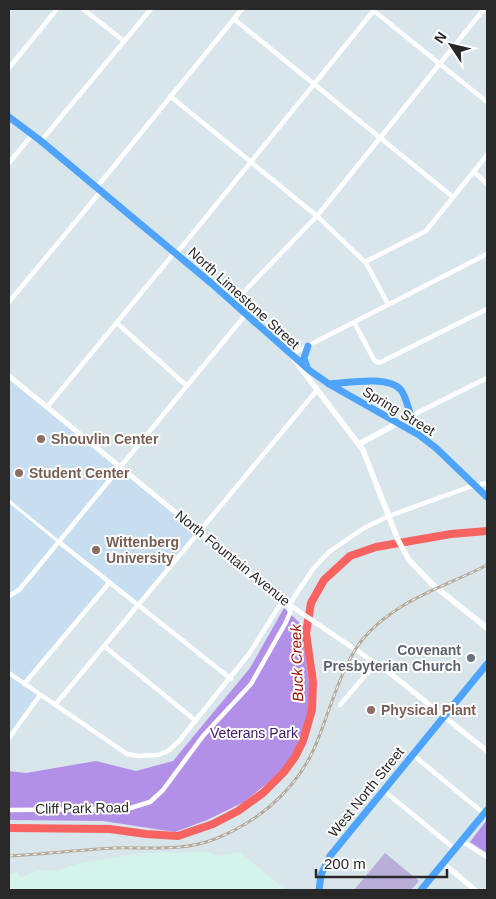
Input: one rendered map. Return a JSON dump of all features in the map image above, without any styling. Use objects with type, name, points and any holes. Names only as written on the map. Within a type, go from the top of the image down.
[{"type":"main road","name":"North Limestone Street","points":[[9,117],[99,189],[234,302],[290,355],[359,444],[371,467],[403,551],[409,560],[432,584],[487,628]]},
{"type":"main road","points":[[308,346],[304,358],[309,370]]},
{"type":"main road","name":"Spring Street","points":[[290,355],[329,384],[419,435],[436,448],[487,497]]},
{"type":"main road","points":[[329,384],[381,381],[392,383],[403,393],[411,416],[359,444]]},
{"type":"main road","name":"West North Street","points":[[319,890],[321,875],[330,856],[487,664]]},
{"type":"main road","points":[[421,890],[486,813]]},
{"type":"street","points":[[9,68],[57,9]]},
{"type":"street","points":[[83,9],[124,41]]},
{"type":"street","points":[[41,142],[151,9]]},
{"type":"street","points":[[9,302],[170,96],[242,9]]},
{"type":"street","points":[[47,407],[251,162],[374,9],[487,102]]},
{"type":"street","points":[[234,302],[317,216],[484,9]]},
{"type":"street","points":[[234,19],[453,197]]},
{"type":"street","points":[[170,96],[317,216],[365,262],[388,304]]},
{"type":"street","points":[[9,163],[32,135]]},
{"type":"street","points":[[365,262],[426,231],[487,155]]},
{"type":"street","points":[[474,172],[487,184]]},
{"type":"street","points":[[290,355],[487,254]]},
{"type":"street","points":[[354,322],[374,360],[379,363],[487,309]]},
{"type":"street","points":[[9,596],[19,590],[246,314]]},
{"type":"street","points":[[117,323],[187,386]]},
{"type":"street","name":"North Fountain Avenue","points":[[9,376],[282,600],[376,663],[487,751]]},
{"type":"street","points":[[411,416],[487,378]]},
{"type":"street","points":[[55,705],[317,390]]},
{"type":"street","points":[[289,604],[313,569],[330,552],[364,528],[389,516],[487,483]]},
{"type":"street","points":[[9,501],[137,606],[231,679]]},
{"type":"street","points":[[24,684],[109,583]]},
{"type":"street","points":[[9,673],[122,751],[132,756],[158,755],[168,751],[179,741],[231,679],[282,600]]},
{"type":"street","name":"Cliff Park Road","points":[[9,810],[127,809],[150,802],[163,790],[203,736],[251,684],[285,624],[290,613],[289,604]]},
{"type":"street","points":[[104,646],[196,721]]},
{"type":"street","points":[[340,705],[376,663]]},
{"type":"street","points":[[9,738],[40,695]]},
{"type":"street","points":[[413,754],[486,813]]},
{"type":"street","points":[[383,790],[455,849]]},
{"type":"street","points":[[462,841],[487,857]]},
{"type":"street","points":[[443,863],[475,890]]},
{"type":"shaded area","name":"Wittenberg University","points":[[9,375],[199,531],[137,606],[109,583],[24,684],[40,695],[9,738]]},
{"type":"shaded area","points":[[208,852],[217,856],[240,852],[285,890],[9,890],[9,874],[17,872],[21,877],[41,870],[57,871],[77,864],[142,853]]},
{"type":"shaded area","points":[[385,853],[419,881],[411,890],[354,890]]},
{"type":"green space","name":"Veterans Park","points":[[284,608],[304,627],[303,640],[309,683],[310,708],[291,759],[276,776],[244,802],[207,820],[175,832],[103,821],[9,820],[9,771],[26,773],[96,761],[136,771],[173,761],[250,668]]},
{"type":"green space","points":[[487,822],[487,853],[470,842]]},
{"type":"waterway","name":"Buck Creek","points":[[9,828],[110,829],[178,836],[213,824],[238,811],[263,793],[284,772],[295,757],[303,741],[312,710],[313,682],[306,633],[311,603],[324,580],[350,556],[376,547],[451,534],[487,531]]},
{"type":"railway","points":[[9,856],[114,848],[190,846],[215,839],[244,825],[282,795],[302,771],[316,744],[337,687],[352,654],[375,626],[420,596],[487,565]]},
{"type":"place","name":"Shouvlin Center","points":[[41,439]]},
{"type":"place","name":"Student Center","points":[[19,473]]},
{"type":"place","name":"Wittenberg University","points":[[96,550]]},
{"type":"place","name":"Covenant Presbyterian Church","points":[[471,658]]},
{"type":"place","name":"Physical Plant","points":[[371,710]]}]
